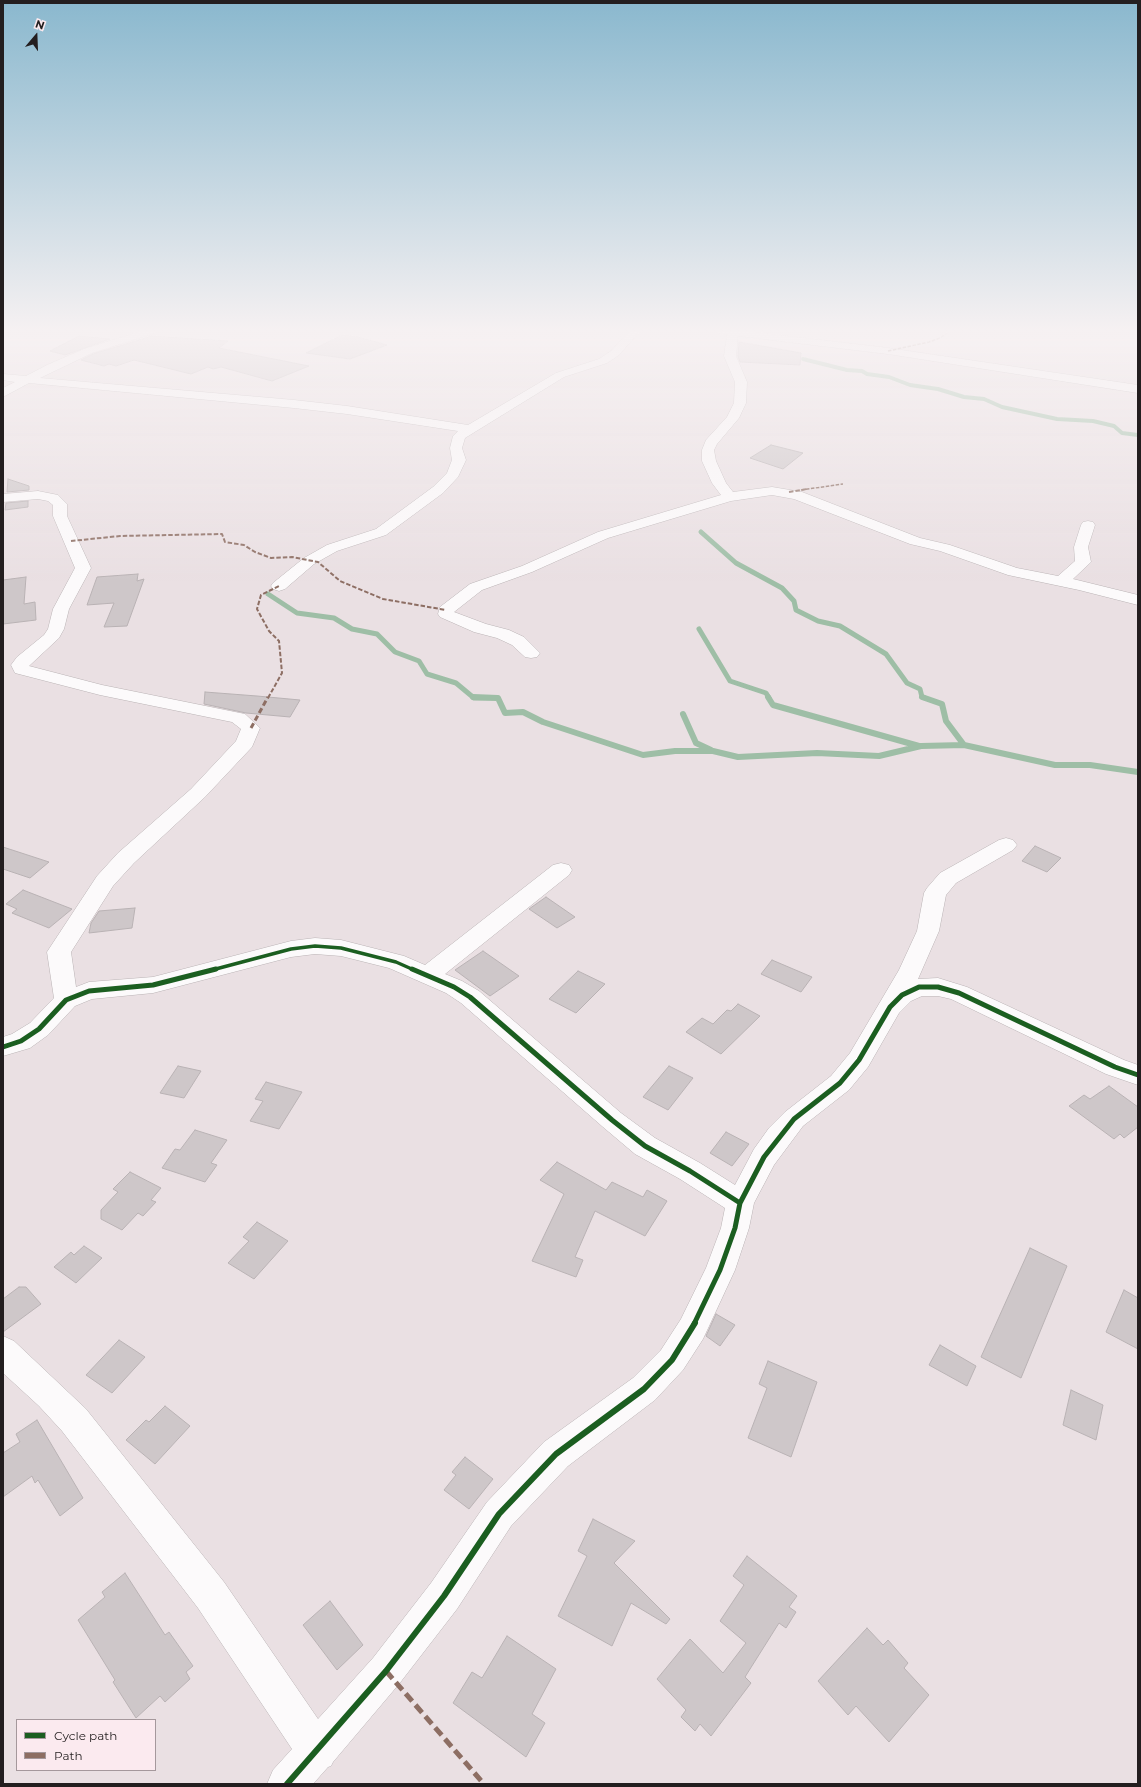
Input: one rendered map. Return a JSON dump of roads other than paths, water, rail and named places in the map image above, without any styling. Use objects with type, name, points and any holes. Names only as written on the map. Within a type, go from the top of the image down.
[{"type":"street","points":[[372,414],[470,429]]},
{"type":"street","points":[[279,586],[309,561],[332,548],[381,532],[438,490],[453,474],[459,460],[456,448],[459,436],[494,414]]},
{"type":"street","points":[[729,497],[719,483],[709,461],[708,450],[711,443],[735,414]]},
{"type":"street","points":[[531,653],[518,641],[503,634],[480,628],[451,617],[446,614],[446,610],[476,587],[527,569],[603,535],[729,497],[772,491],[789,492],[915,541],[944,548],[1013,572],[1101,590],[1138,600]]},
{"type":"street","points":[[3,498],[38,495],[53,498],[57,501],[60,504],[60,516],[83,568],[60,609],[56,629],[51,638],[23,661],[20,665],[21,669]]},
{"type":"street","points":[[1061,582],[1083,562],[1081,547],[1088,525]]},
{"type":"street","points":[[1101,590],[1138,591]]},
{"type":"street","points":[[3,672],[21,669],[100,690],[238,718],[251,728],[245,744],[203,787],[126,858],[105,881],[59,952],[66,1000]]},
{"type":"street","points":[[287,1784],[317,1752],[386,1671],[444,1596],[499,1514],[556,1454],[644,1389],[672,1360],[692,1329],[720,1270],[736,1228],[740,1203],[764,1157],[779,1136],[794,1119],[840,1083],[859,1060],[912,970],[928,931],[934,893],[948,878],[1006,845]]},
{"type":"street","points":[[428,975],[562,870]]},
{"type":"street","points":[[3,1047],[21,1041],[39,1029],[66,1000],[89,991],[153,985],[268,954],[315,946],[341,948],[396,962],[454,987],[470,997],[612,1120],[645,1146],[690,1171],[740,1203]]},
{"type":"street","points":[[890,1007],[902,995],[919,987],[938,987],[959,993],[1115,1067],[1138,1075]]},
{"type":"street","points":[[3,1351],[26,1375],[50,1395],[84,1433],[211,1595],[317,1752]]},
{"type":"waterway","points":[[1036,414],[1057,419],[1093,421],[1114,426],[1122,433],[1138,435]]},
{"type":"waterway","points":[[701,532],[736,563],[782,588],[794,601],[796,610],[818,621],[840,626],[886,654],[907,683],[920,689],[922,697]]},
{"type":"waterway","points":[[268,594],[297,613],[334,618],[352,629],[377,634],[395,652],[419,661],[427,674],[456,683],[474,698],[498,698]]},
{"type":"waterway","points":[[699,629],[730,681],[766,693],[769,698]]},
{"type":"waterway","points":[[473,697],[498,698]]},
{"type":"waterway","points":[[768,697],[773,705],[919,746]]},
{"type":"waterway","points":[[922,697],[942,704],[946,721],[964,745]]},
{"type":"waterway","points":[[498,698],[505,713],[523,712],[543,722],[643,755],[675,751],[713,751],[738,757],[817,753],[879,756],[921,746],[964,745]]},
{"type":"waterway","points":[[683,714],[696,743],[711,750]]},
{"type":"waterway","points":[[964,745],[1055,765],[1090,765],[1138,772]]}]
